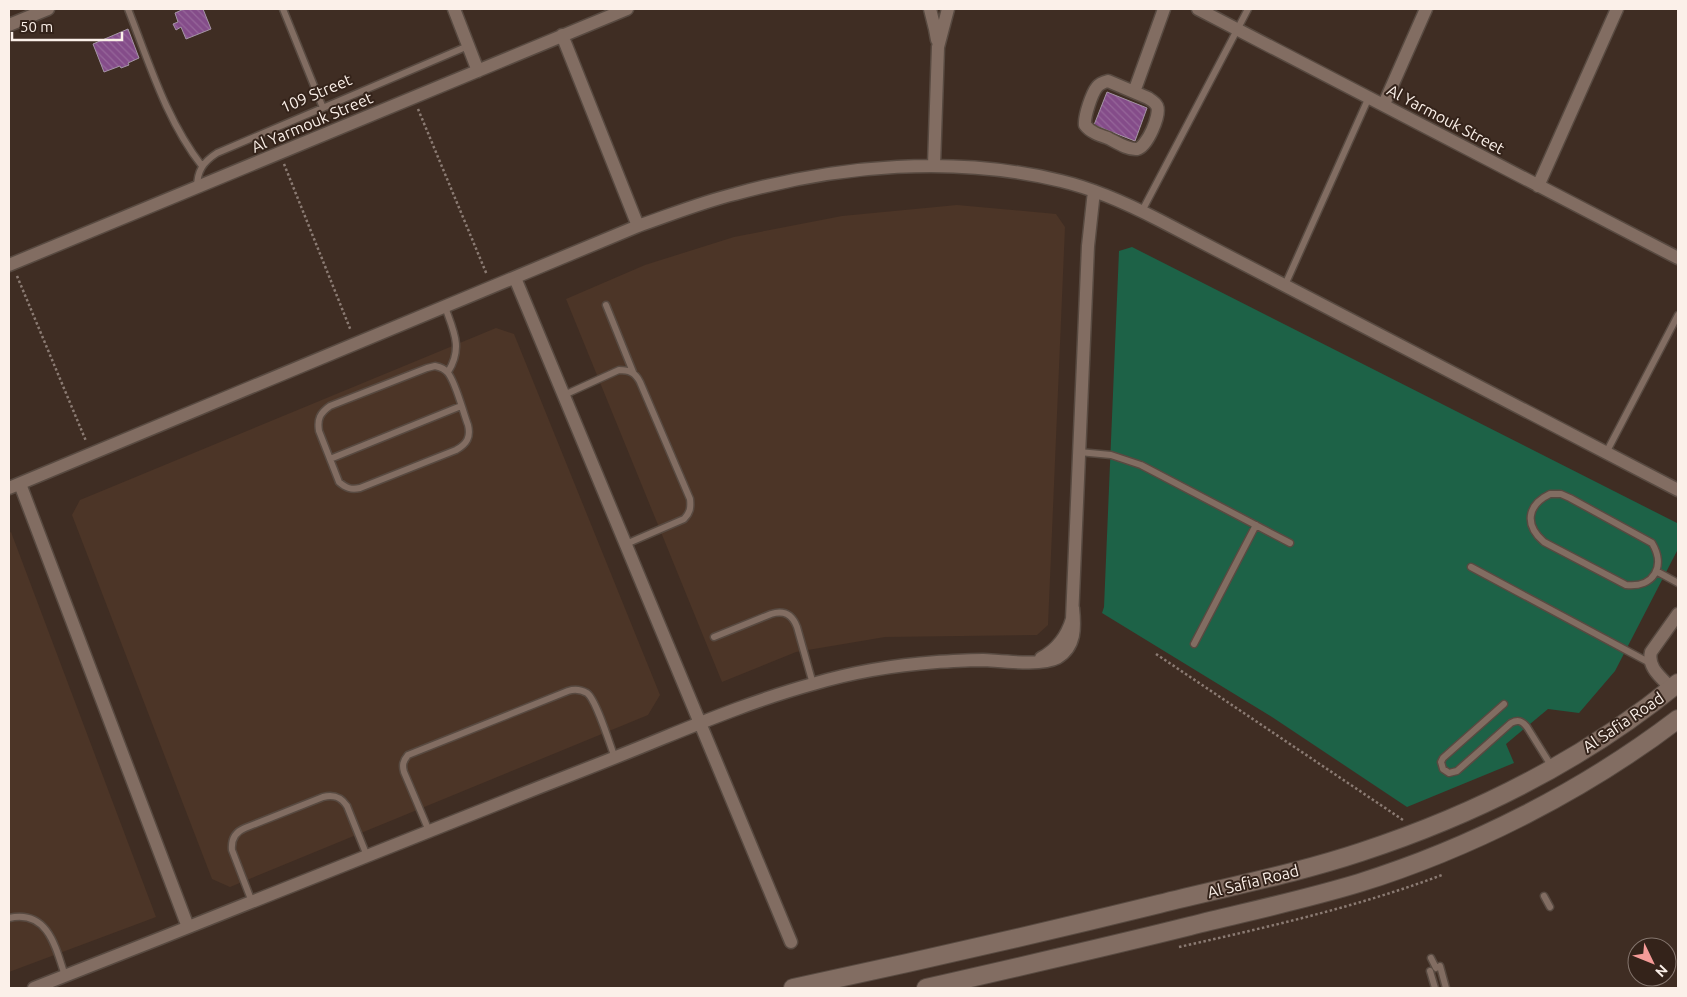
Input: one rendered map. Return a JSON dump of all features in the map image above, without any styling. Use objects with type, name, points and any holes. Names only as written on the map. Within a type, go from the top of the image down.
[{"type":"main road","name":"Al Safia Road","points":[[793,988],[1008,941],[1296,871],[1361,852],[1419,831],[1487,802],[1553,768],[1594,743],[1675,686]]},
{"type":"main road","name":"Al Safia Road","points":[[926,988],[1259,910],[1360,882],[1409,865],[1500,826],[1559,796],[1678,719]]},
{"type":"main road","points":[[1487,802],[1486,808],[1490,820],[1500,826]]},
{"type":"street","points":[[9,25],[48,9]]},
{"type":"street","points":[[454,9],[478,71]]},
{"type":"street","name":"Al Yarmouk Street","points":[[10,264],[627,9]]},
{"type":"street","points":[[930,9],[936,29],[938,47],[934,166]]},
{"type":"street","points":[[938,47],[948,9]]},
{"type":"street","points":[[1134,92],[1164,9]]},
{"type":"street","name":"Al Yarmouk Street","points":[[1198,9],[1238,28],[1678,258]]},
{"type":"street","points":[[1384,104],[1426,9]]},
{"type":"street","points":[[1538,186],[1617,9]]},
{"type":"street","points":[[562,35],[638,226]]},
{"type":"street","points":[[1108,82],[1134,92],[1153,101],[1157,106],[1158,112],[1146,143],[1132,149],[1088,129],[1084,120],[1098,86],[1108,82]]},
{"type":"street","points":[[188,927],[14,486],[638,226],[734,194],[783,182],[833,173],[934,166],[998,169],[1062,181],[1094,190],[1142,211],[1678,490]]},
{"type":"street","points":[[34,988],[700,724],[813,684],[862,672],[937,662],[979,660],[1037,663],[1055,659],[1063,654],[1069,647],[1075,630],[1072,608],[1088,246],[1094,190]]},
{"type":"street","points":[[515,278],[791,942]]},
{"type":"street","points":[[1675,686],[1653,668],[1650,663],[1651,652],[1678,614]]},
{"type":"lane","points":[[128,9],[172,119],[190,151],[202,166],[197,176],[197,188]]},
{"type":"lane","points":[[283,9],[323,108]]},
{"type":"lane","points":[[1142,211],[1248,9]]},
{"type":"lane","name":"109 Street","points":[[202,166],[208,158],[217,153],[468,46]]},
{"type":"lane","points":[[1285,285],[1369,97]]},
{"type":"lane","points":[[606,304],[690,499],[691,506],[689,514],[684,519],[626,544]]},
{"type":"lane","points":[[445,307],[456,338],[457,347],[456,356],[448,372]]},
{"type":"lane","points":[[1606,453],[1678,315]]},
{"type":"lane","points":[[434,366],[448,372],[470,433],[468,440],[463,446],[360,488],[352,490],[339,482],[318,424],[319,416],[323,410],[427,368],[434,366]]},
{"type":"lane","points":[[564,395],[619,370],[634,372]]},
{"type":"lane","points":[[330,459],[461,406]]},
{"type":"lane","points":[[1079,452],[1111,455],[1136,463],[1290,542]]},
{"type":"lane","points":[[1550,494],[1561,494],[1570,498],[1652,543],[1659,561],[1656,571],[1644,584],[1626,585],[1544,542],[1536,536],[1531,526],[1530,516],[1534,506],[1550,494]]},
{"type":"lane","points":[[1194,644],[1256,525]]},
{"type":"lane","points":[[1471,567],[1650,663]]},
{"type":"lane","points":[[1656,571],[1678,583]]},
{"type":"lane","points":[[714,637],[771,614],[779,612],[788,613],[794,619],[813,684]]},
{"type":"lane","points":[[429,831],[404,772],[404,760],[408,755],[568,691],[580,690],[591,697],[615,758]]},
{"type":"lane","points":[[1504,704],[1442,758],[1443,769],[1449,773],[1456,771],[1511,723],[1518,721],[1527,727],[1553,768]]},
{"type":"lane","points":[[252,902],[232,850],[234,836],[239,831],[288,810],[330,795],[337,796],[347,806],[367,856]]},
{"type":"lane","points":[[1544,896],[1550,906]]},
{"type":"lane","points":[[9,918],[26,918],[45,928],[52,937],[65,976]]},
{"type":"lane","points":[[1431,958],[1446,988]]},
{"type":"lane","points":[[1435,988],[1436,968]]},
{"type":"path","points":[[413,98],[492,288]]},
{"type":"path","points":[[280,154],[356,344]]},
{"type":"path","points":[[10,264],[92,454]]},
{"type":"path","points":[[1156,654],[1419,831]]},
{"type":"shaded area","points":[[957,205],[1056,214],[1065,227],[1048,625],[1037,635],[885,637],[796,652],[722,682],[566,299],[645,265],[734,237],[842,216]]},
{"type":"shaded area","points":[[496,328],[514,334],[660,695],[648,715],[230,887],[212,879],[72,515],[80,500]]},
{"type":"shaded area","points":[[11,532],[156,917],[9,972],[9,533]]},
{"type":"green space","points":[[1132,247],[1677,523],[1678,549],[1615,671],[1579,713],[1548,709],[1506,744],[1514,763],[1407,807],[1272,717],[1102,613],[1104,607],[1119,251]]},
{"type":"building","points":[[184,9],[203,9],[211,29],[186,39],[181,27],[176,30],[173,24],[178,22],[175,13]]},
{"type":"building","points":[[128,29],[139,58],[128,63],[129,65],[104,72],[93,44]]},
{"type":"building","points":[[1107,92],[1147,108],[1135,141],[1094,125]]}]
